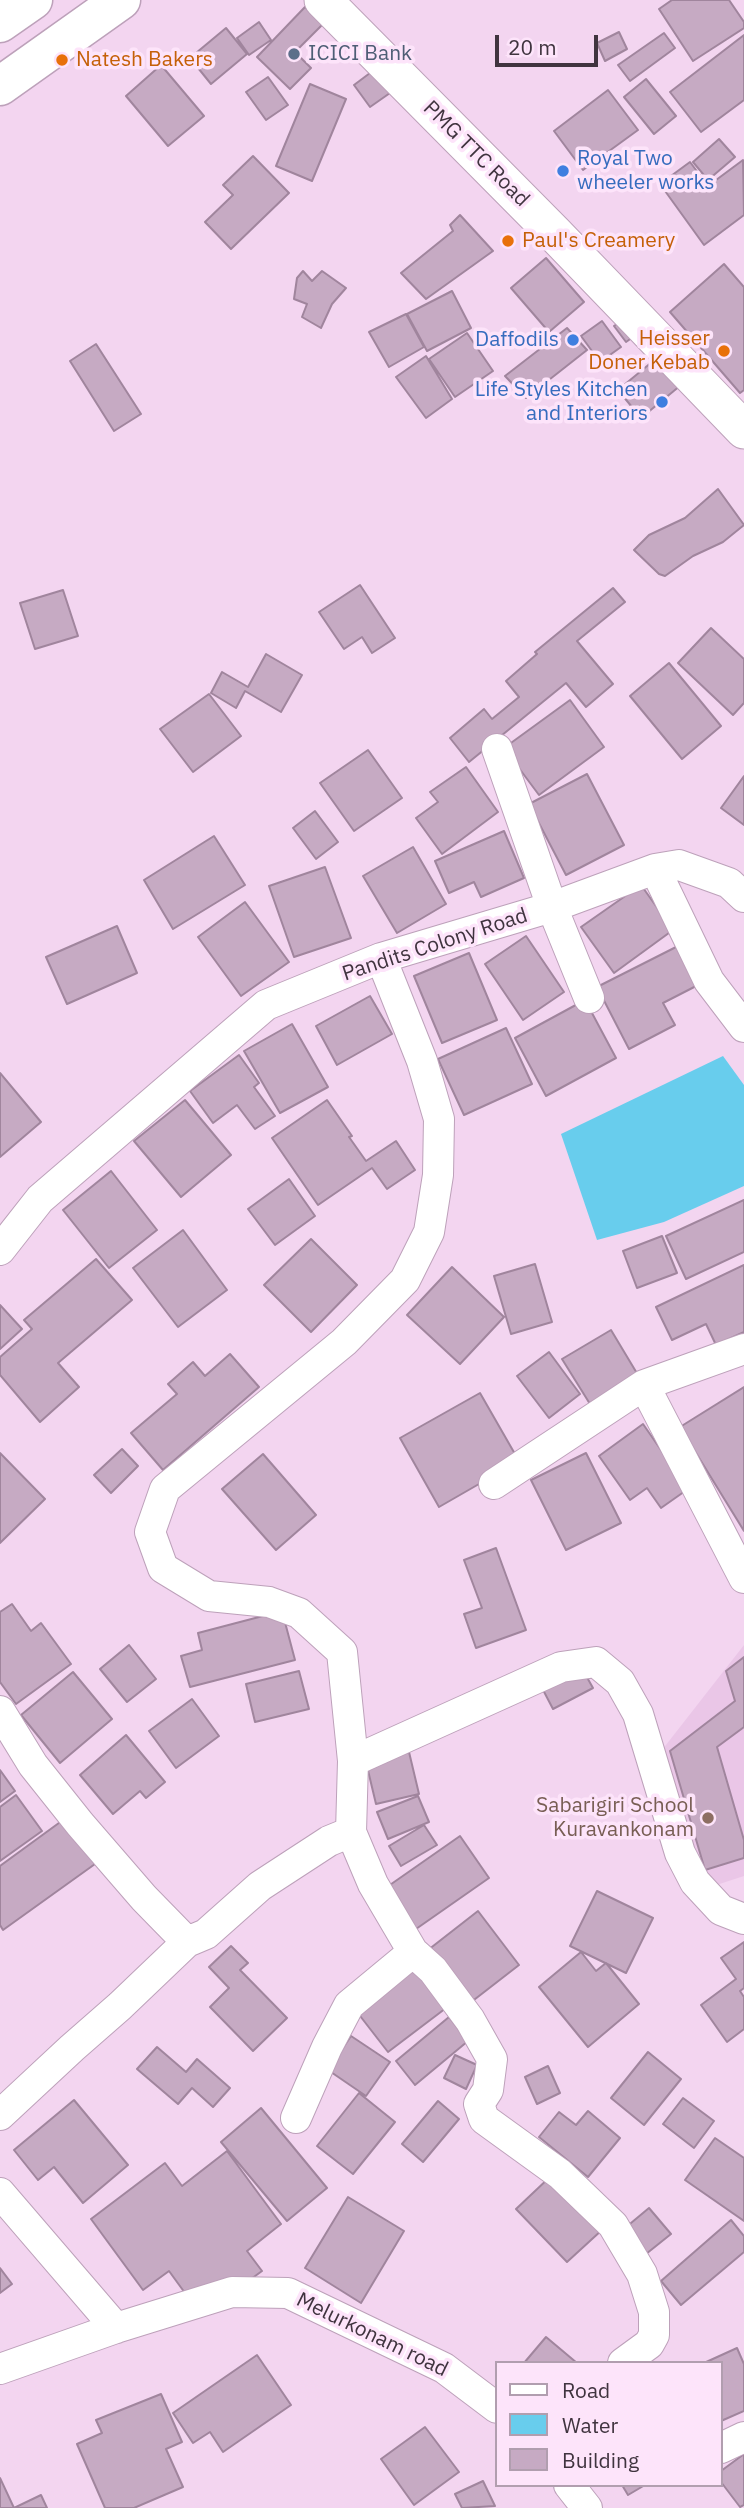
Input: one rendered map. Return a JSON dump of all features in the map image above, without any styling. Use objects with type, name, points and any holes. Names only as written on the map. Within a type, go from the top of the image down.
[{"type":"main road","points":[[0,23],[33,0]]},
{"type":"main road","points":[[0,86],[121,0]]},
{"type":"street","name":"PMG TTC Road","points":[[323,0],[563,242],[744,430]]},
{"type":"street","points":[[497,749],[552,907],[589,999]]},
{"type":"street","name":"Pandits Colony Road","points":[[0,1250],[40,1199],[266,1005],[381,958],[552,907],[655,869],[679,865],[729,883],[744,897]]},
{"type":"street","points":[[655,869],[709,981],[744,1027]]},
{"type":"street","points":[[381,958],[422,1061],[439,1119],[438,1175],[429,1232],[405,1280],[344,1342],[165,1489],[150,1532],[163,1568],[209,1596],[269,1602],[299,1613],[342,1652],[353,1761],[351,1832],[373,1884],[413,1952],[433,1970],[470,2020],[492,2059],[488,2090],[479,2104],[484,2119],[560,2174],[613,2225],[642,2274],[654,2312],[655,2353],[629,2361]]},
{"type":"street","points":[[494,1484],[645,1385],[744,1349]]},
{"type":"street","points":[[645,1385],[744,1578]]},
{"type":"street","points":[[353,1761],[561,1667],[596,1662],[620,1682],[638,1714],[680,1853],[695,1882],[721,1910],[744,1919]]},
{"type":"street","points":[[0,1711],[33,1765],[80,1824],[144,1898],[187,1942]]},
{"type":"street","points":[[0,2115],[187,1942],[206,1934],[260,1886],[329,1841],[351,1832]]},
{"type":"street","points":[[296,2118],[349,2005],[413,1952]]},
{"type":"street","points":[[0,2193],[116,2328],[0,2369]]},
{"type":"street","name":"Melurkonam road","points":[[116,2328],[232,2292],[288,2293],[444,2368],[496,2407]]},
{"type":"street","points":[[723,2447],[744,2437]]},
{"type":"street","points":[[571,2487],[587,2508]]},
{"type":"shaded area","name":"Sabarigiri School Kuravankonam","points":[[744,1645],[744,1876],[692,1893],[655,1759]]},
{"type":"water","points":[[723,1056],[744,1085],[744,1186],[664,1222],[597,1240],[561,1134]]},
{"type":"building","points":[[672,0],[729,0],[744,22],[744,28],[693,61],[659,9]]},
{"type":"building","points":[[305,7],[323,24],[295,52],[311,68],[290,89],[257,57]]},
{"type":"building","points":[[259,22],[271,40],[249,55],[237,38]]},
{"type":"building","points":[[226,28],[247,54],[211,84],[190,58]]},
{"type":"building","points":[[619,32],[627,49],[605,61],[597,43]]},
{"type":"building","points":[[664,33],[675,48],[630,81],[618,65]]},
{"type":"building","points":[[744,35],[744,100],[701,132],[670,92]]},
{"type":"building","points":[[161,65],[204,116],[168,146],[126,96]]},
{"type":"building","points":[[374,70],[390,93],[370,107],[354,85]]},
{"type":"building","points":[[268,77],[288,105],[266,120],[246,92]]},
{"type":"building","points":[[646,79],[676,116],[654,134],[624,97]]},
{"type":"building","points":[[310,84],[346,99],[312,181],[276,166]]},
{"type":"building","points":[[608,90],[638,130],[583,170],[554,131]]},
{"type":"building","points":[[719,139],[735,157],[708,180],[693,162]]},
{"type":"building","points":[[253,156],[289,193],[231,249],[205,222],[233,195],[223,185]]},
{"type":"building","points":[[743,160],[744,215],[704,245],[660,184],[690,162],[708,186]]},
{"type":"building","points":[[460,215],[493,251],[426,299],[401,273],[453,231],[450,225]]},
{"type":"building","points":[[546,258],[584,302],[549,332],[511,288]]},
{"type":"building","name":"Heisser Doner Kebab","points":[[724,264],[744,287],[744,390],[740,393],[670,312]]},
{"type":"building","points":[[303,271],[312,281],[322,271],[346,288],[332,304],[321,328],[302,317],[307,304],[294,299],[297,278]]},
{"type":"building","points":[[452,291],[471,328],[427,351],[407,314]]},
{"type":"building","points":[[632,313],[643,330],[626,342],[614,326]]},
{"type":"building","points":[[406,314],[424,347],[389,367],[369,332]]},
{"type":"building","points":[[602,321],[621,347],[600,362],[581,336]]},
{"type":"building","points":[[567,328],[587,350],[526,398],[505,376]]},
{"type":"building","points":[[467,333],[493,371],[455,397],[429,359]]},
{"type":"building","points":[[96,344],[141,414],[114,431],[70,361]]},
{"type":"building","points":[[426,356],[452,399],[426,418],[396,377]]},
{"type":"building","points":[[658,357],[681,385],[641,418],[618,390]]},
{"type":"building","points":[[718,489],[744,525],[723,542],[693,556],[665,576],[659,574],[634,550],[649,535],[685,518]]},
{"type":"building","points":[[360,585],[395,638],[372,653],[362,637],[344,649],[319,612]]},
{"type":"building","points":[[613,588],[625,602],[577,641],[613,684],[586,707],[566,683],[469,762],[450,738],[484,709],[492,719],[519,697],[506,681],[537,654],[535,652]]},
{"type":"building","points":[[63,590],[78,636],[35,649],[20,603]]},
{"type":"building","points":[[711,628],[744,659],[744,703],[733,715],[678,663]]},
{"type":"building","points":[[266,654],[302,675],[281,712],[245,691],[236,708],[211,693],[222,672],[248,687]]},
{"type":"building","points":[[669,663],[721,726],[682,759],[630,696]]},
{"type":"building","points":[[209,694],[241,736],[193,772],[160,729]]},
{"type":"building","points":[[570,700],[604,747],[539,795],[504,748]]},
{"type":"building","points":[[368,750],[402,798],[354,831],[320,783]]},
{"type":"building","points":[[466,767],[498,812],[442,854],[416,818],[438,802],[430,792]]},
{"type":"building","points":[[587,774],[624,845],[566,875],[529,804]]},
{"type":"building","points":[[744,776],[744,825],[721,808]]},
{"type":"building","points":[[315,811],[338,842],[316,859],[293,828]]},
{"type":"building","points":[[504,831],[524,878],[481,897],[474,882],[449,893],[435,861]]},
{"type":"building","points":[[214,836],[245,885],[173,929],[144,880]]},
{"type":"building","points":[[413,847],[446,904],[397,933],[363,876]]},
{"type":"building","points":[[325,867],[351,938],[294,957],[269,886]]},
{"type":"building","points":[[641,885],[673,930],[614,973],[581,927]]},
{"type":"building","points":[[245,902],[289,962],[241,996],[198,937]]},
{"type":"building","points":[[117,926],[137,973],[67,1004],[46,957]]},
{"type":"building","points":[[526,936],[564,992],[523,1020],[485,964]]},
{"type":"building","points":[[682,944],[702,983],[663,1003],[675,1025],[629,1049],[597,987]]},
{"type":"building","points":[[469,953],[497,1020],[442,1043],[414,976]]},
{"type":"building","points":[[370,996],[392,1034],[337,1065],[316,1026]]},
{"type":"building","points":[[585,1000],[616,1058],[546,1096],[515,1038]]},
{"type":"building","points":[[292,1024],[328,1087],[280,1113],[244,1051]]},
{"type":"building","points":[[506,1028],[532,1084],[464,1115],[438,1059]]},
{"type":"building","points":[[239,1055],[259,1083],[254,1087],[275,1116],[255,1129],[237,1105],[213,1123],[190,1091]]},
{"type":"building","points":[[0,1073],[41,1122],[0,1157]]},
{"type":"building","points":[[185,1100],[231,1155],[181,1197],[134,1141]]},
{"type":"building","points":[[327,1100],[366,1161],[396,1141],[415,1170],[387,1189],[372,1168],[318,1205],[272,1138]]},
{"type":"building","points":[[111,1171],[157,1230],[109,1268],[63,1210]]},
{"type":"building","points":[[289,1179],[315,1216],[275,1245],[248,1209]]},
{"type":"building","points":[[744,1200],[744,1252],[686,1279],[666,1236]]},
{"type":"building","points":[[183,1230],[227,1290],[178,1327],[133,1268]]},
{"type":"building","points":[[662,1236],[677,1273],[637,1288],[623,1251]]},
{"type":"building","points":[[311,1239],[357,1285],[311,1332],[264,1285]]},
{"type":"building","points":[[96,1259],[132,1300],[58,1363],[79,1387],[40,1422],[0,1375],[0,1357],[32,1329],[24,1320]]},
{"type":"building","points":[[535,1264],[552,1322],[511,1334],[494,1276]]},
{"type":"building","points":[[744,1265],[744,1332],[716,1345],[706,1324],[672,1340],[656,1307]]},
{"type":"building","points":[[452,1267],[504,1317],[460,1364],[407,1315]]},
{"type":"building","points":[[0,1305],[22,1329],[0,1349]]},
{"type":"building","points":[[611,1330],[638,1375],[590,1404],[562,1359]]},
{"type":"building","points":[[549,1352],[580,1394],[549,1418],[517,1376]]},
{"type":"building","points":[[230,1354],[259,1387],[163,1470],[131,1433],[177,1394],[168,1384],[193,1362],[205,1376]]},
{"type":"building","points":[[744,1387],[744,1531],[680,1427]]},
{"type":"building","points":[[480,1393],[519,1461],[439,1507],[400,1438]]},
{"type":"building","points":[[643,1424],[688,1489],[661,1508],[647,1488],[630,1500],[599,1456]]},
{"type":"building","points":[[122,1449],[138,1466],[111,1493],[94,1475]]},
{"type":"building","points":[[0,1453],[45,1499],[0,1543]]},
{"type":"building","points":[[586,1453],[621,1523],[566,1550],[531,1480]]},
{"type":"building","points":[[263,1454],[316,1515],[276,1550],[222,1489]]},
{"type":"building","points":[[496,1548],[526,1630],[476,1648],[464,1614],[482,1608],[464,1560]]},
{"type":"building","points":[[12,1604],[31,1631],[41,1623],[71,1664],[16,1704],[0,1682],[0,1612]]},
{"type":"building","points":[[282,1611],[295,1660],[190,1687],[181,1656],[202,1650],[198,1633]]},
{"type":"building","points":[[129,1645],[156,1679],[127,1702],[100,1669]]},
{"type":"building","points":[[744,1657],[744,1727],[717,1747],[744,1840],[744,1858],[705,1870],[670,1751],[735,1701],[726,1671]]},
{"type":"building","points":[[580,1665],[593,1688],[553,1709],[541,1686]]},
{"type":"building","points":[[299,1671],[309,1709],[255,1722],[246,1684]]},
{"type":"building","points":[[73,1672],[112,1719],[60,1763],[21,1715]]},
{"type":"building","points":[[192,1699],[219,1736],[176,1768],[149,1731]]},
{"type":"building","points":[[126,1735],[165,1782],[146,1798],[140,1791],[113,1814],[80,1775]]},
{"type":"building","points":[[409,1752],[419,1794],[376,1804],[366,1762]]},
{"type":"building","points":[[0,1770],[15,1791],[0,1802]]},
{"type":"building","points":[[16,1795],[42,1831],[0,1861],[0,1807]]},
{"type":"building","points":[[418,1796],[429,1822],[388,1839],[377,1812]]},
{"type":"building","points":[[63,1820],[95,1864],[3,1930],[0,1925],[0,1866]]},
{"type":"building","points":[[424,1825],[437,1845],[401,1866],[389,1846]]},
{"type":"building","points":[[460,1836],[489,1878],[416,1929],[387,1887]]},
{"type":"building","points":[[597,1891],[653,1918],[626,1973],[570,1946]]},
{"type":"building","points":[[478,1911],[519,1965],[470,2003],[428,1950]]},
{"type":"building","points":[[744,1942],[744,1988],[740,1991],[744,1997],[744,2029],[727,2042],[701,2005],[736,1979],[721,1958]]},
{"type":"building","points":[[231,1946],[248,1963],[240,1970],[287,2018],[253,2051],[210,2007],[229,1988],[209,1967]]},
{"type":"building","points":[[581,1952],[596,1971],[606,1963],[639,2004],[588,2047],[539,1987]]},
{"type":"building","points":[[419,1965],[450,2005],[388,2052],[357,2012]]},
{"type":"building","points":[[449,2017],[468,2041],[415,2085],[396,2061]]},
{"type":"building","points":[[351,2036],[390,2062],[366,2096],[328,2070]]},
{"type":"building","points":[[157,2047],[186,2072],[197,2059],[230,2088],[213,2107],[192,2088],[178,2104],[137,2069]]},
{"type":"building","points":[[648,2052],[681,2079],[644,2125],[611,2098]]},
{"type":"building","points":[[455,2055],[477,2065],[466,2089],[444,2078]]},
{"type":"building","points":[[548,2066],[560,2093],[537,2104],[525,2077]]},
{"type":"building","points":[[359,2093],[395,2122],[353,2174],[317,2146]]},
{"type":"building","points":[[683,2098],[714,2121],[694,2148],[663,2124]]},
{"type":"building","points":[[74,2100],[128,2165],[83,2203],[54,2167],[38,2180],[14,2150]]},
{"type":"building","points":[[438,2101],[459,2119],[423,2162],[402,2144]]},
{"type":"building","points":[[261,2108],[327,2188],[287,2221],[221,2142]]},
{"type":"building","points":[[588,2111],[620,2138],[588,2177],[539,2137],[559,2112],[576,2125]]},
{"type":"building","points":[[715,2138],[744,2158],[744,2221],[685,2180]]},
{"type":"building","points":[[227,2151],[281,2224],[247,2251],[262,2271],[236,2290],[193,2304],[169,2271],[143,2290],[91,2219],[165,2163],[182,2186]]},
{"type":"building","points":[[552,2175],[603,2229],[567,2262],[516,2209]]},
{"type":"building","points":[[348,2197],[404,2231],[361,2303],[305,2268]]},
{"type":"building","points":[[649,2208],[671,2234],[646,2254],[625,2228]]},
{"type":"building","points":[[731,2220],[744,2236],[744,2252],[681,2305],[661,2281]]},
{"type":"building","points":[[0,2268],[12,2284],[0,2293]]},
{"type":"building","points":[[546,2337],[575,2361],[526,2361]]},
{"type":"building","points":[[737,2348],[744,2364],[744,2411],[723,2420],[723,2361],[708,2361]]},
{"type":"building","points":[[257,2355],[291,2405],[223,2452],[210,2432],[193,2443],[173,2413]]},
{"type":"building","points":[[161,2394],[182,2442],[166,2449],[183,2487],[134,2508],[105,2508],[77,2444],[102,2433],[96,2420]]},
{"type":"building","points":[[425,2427],[459,2472],[414,2505],[381,2459]]},
{"type":"building","points":[[744,2454],[744,2505],[740,2507],[723,2485],[723,2470]]},
{"type":"building","points":[[0,2478],[14,2508],[0,2508]]},
{"type":"building","points":[[483,2481],[495,2506],[462,2508],[455,2494]]},
{"type":"building","points":[[623,2487],[642,2487],[628,2495]]},
{"type":"building","points":[[41,2495],[47,2508],[14,2508]]},
{"type":"place","name":"ICICI Bank","points":[[294,54]]},
{"type":"place","name":"Natesh Bakers","points":[[62,60]]},
{"type":"place","name":"Royal Two wheeler works","points":[[563,171]]},
{"type":"place","name":"Paul's Creamery","points":[[508,241]]},
{"type":"place","name":"Daffodils","points":[[573,340]]},
{"type":"place","name":"Heisser Doner Kebab","points":[[724,351]]},
{"type":"place","name":"Life Styles Kitchen and Interiors","points":[[662,402]]},
{"type":"place","name":"Sabarigiri School Kuravankonam","points":[[708,1818]]}]
